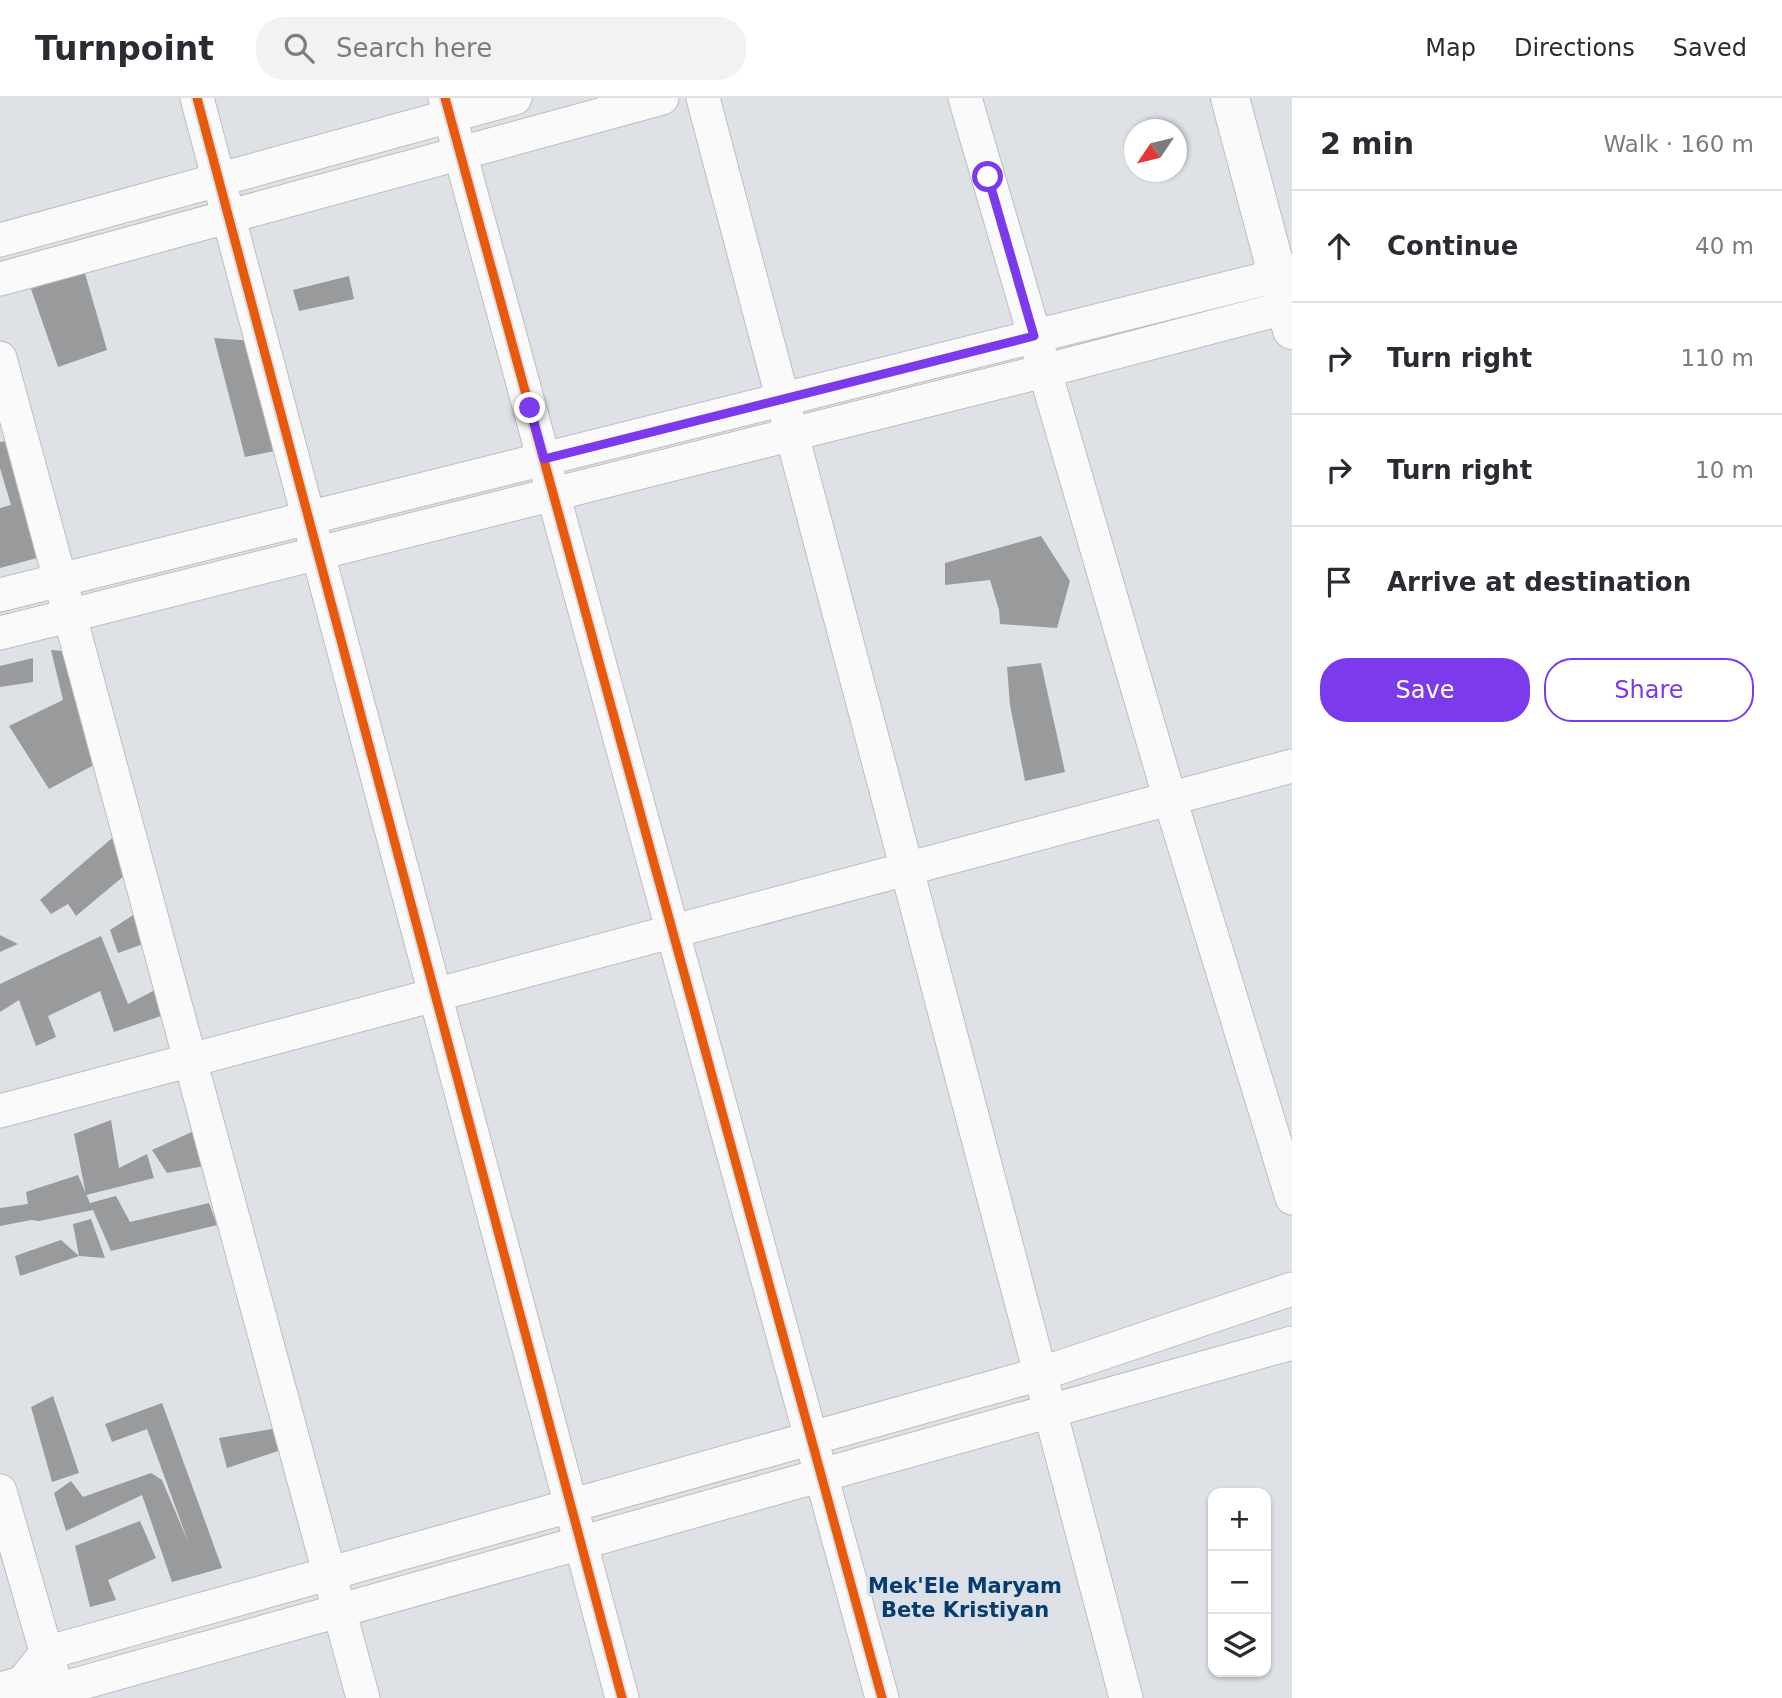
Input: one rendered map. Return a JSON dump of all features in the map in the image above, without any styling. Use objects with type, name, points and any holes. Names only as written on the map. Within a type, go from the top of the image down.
[{"type":"street","points":[[197,98],[622,1698]]},
{"type":"street","points":[[0,240],[219,180],[448,107],[516,98]]},
{"type":"street","points":[[0,279],[662,98]]},
{"type":"street","points":[[703,98],[1126,1698]]},
{"type":"street","points":[[965,98],[1170,799],[1292,1198]]},
{"type":"street","points":[[1230,98],[1288,298]]},
{"type":"street","points":[[448,107],[882,1698]]},
{"type":"street","points":[[0,595],[1034,336],[1288,298]]},
{"type":"street","points":[[0,634],[1044,371],[1288,298]]},
{"type":"street","points":[[0,358],[363,1698]]},
{"type":"street","points":[[0,1111],[1292,766]]},
{"type":"street","points":[[11,1686],[46,1653],[1040,1374],[1292,1289]]},
{"type":"street","points":[[11,1686],[58,1694],[339,1611],[1292,1343]]},
{"type":"street","points":[[0,1491],[58,1694]]},
{"type":"building","points":[[84,270],[107,350],[58,367],[31,289]]},
{"type":"building","points":[[349,276],[354,299],[299,311],[293,290]]},
{"type":"building","points":[[214,338],[253,341],[279,450],[245,457]]},
{"type":"building","points":[[19,439],[48,555],[0,568],[0,508],[11,505],[0,468],[0,442]]},
{"type":"building","points":[[1041,536],[1070,581],[1057,628],[1000,624],[999,610],[990,580],[945,585],[945,563]]},
{"type":"building","points":[[51,650],[75,652],[103,760],[49,789],[9,726],[63,700]]},
{"type":"building","points":[[33,658],[33,682],[0,687],[0,666]]},
{"type":"building","points":[[1041,663],[1065,772],[1025,781],[1010,705],[1007,667]]},
{"type":"building","points":[[118,833],[131,870],[76,916],[68,904],[51,914],[40,900]]},
{"type":"building","points":[[141,910],[149,942],[118,953],[110,930]]},
{"type":"building","points":[[0,935],[18,944],[0,952]]},
{"type":"building","points":[[101,936],[128,1004],[155,990],[164,1015],[114,1032],[100,991],[48,1016],[56,1037],[36,1046],[19,1000],[0,1012],[0,984]]},
{"type":"building","points":[[111,1120],[119,1168],[147,1154],[154,1178],[86,1195],[74,1134]]},
{"type":"building","points":[[194,1131],[210,1165],[167,1173],[152,1150]]},
{"type":"building","points":[[78,1175],[90,1203],[116,1196],[130,1222],[209,1203],[217,1225],[111,1251],[93,1210],[0,1226],[0,1208],[28,1204],[26,1192]]},
{"type":"building","points":[[91,1219],[105,1258],[79,1256],[73,1224]]},
{"type":"building","points":[[61,1240],[79,1256],[20,1276],[15,1256]]},
{"type":"building","points":[[53,1396],[79,1473],[52,1482],[31,1407]]},
{"type":"building","points":[[162,1403],[222,1568],[172,1582],[142,1495],[66,1531],[54,1493],[71,1481],[83,1497],[151,1473],[162,1480],[189,1544],[147,1429],[112,1442],[105,1424]]},
{"type":"building","points":[[278,1428],[284,1449],[227,1468],[219,1438]]},
{"type":"building","points":[[140,1521],[156,1558],[108,1580],[116,1600],[90,1607],[75,1546]]},
{"type":"cycle path","points":[[197,98],[622,1698]]},
{"type":"cycle path","points":[[445,98],[882,1698]]},
{"type":"district","name":"Mek'Ele Maryam Bete Kristiyan","points":[[965,1598]]},
{"type":"route","points":[[530,408],[544,459],[1034,336],[988,177]]}]
